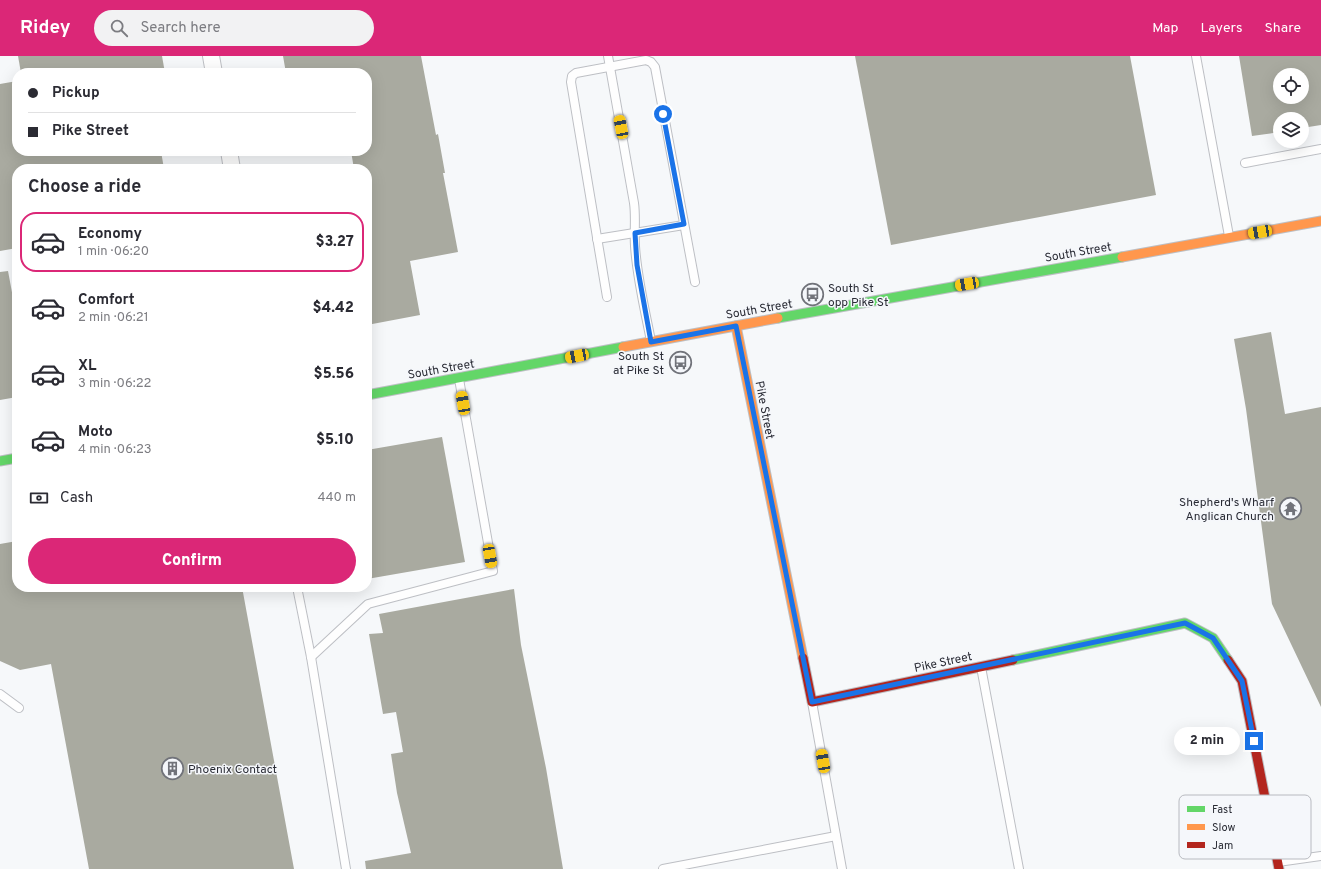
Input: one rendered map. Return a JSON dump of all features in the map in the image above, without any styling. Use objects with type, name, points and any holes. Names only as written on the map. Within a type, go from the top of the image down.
[{"type":"street","points":[[211,56],[213,68]]},
{"type":"street","name":"South Street","points":[[372,394],[736,326],[1321,221]]},
{"type":"street","name":"Pike Street","points":[[736,326],[812,702],[1185,623],[1213,638],[1242,681],[1264,795]]},
{"type":"street","points":[[0,461],[12,459]]},
{"type":"lane","points":[[608,56],[636,215],[635,233],[637,265],[651,342]]},
{"type":"lane","points":[[1196,56],[1230,237]]},
{"type":"lane","points":[[607,297],[570,82],[572,76],[576,73],[646,60],[651,62],[655,67],[695,282]]},
{"type":"lane","points":[[1245,163],[1321,149]]},
{"type":"lane","points":[[597,239],[684,224]]},
{"type":"lane","points":[[311,657],[368,604],[493,571],[459,378]]},
{"type":"lane","points":[[298,592],[311,657],[346,869]]},
{"type":"lane","points":[[981,666],[1019,869]]},
{"type":"lane","points":[[0,694],[19,708]]},
{"type":"lane","points":[[812,702],[842,869]]},
{"type":"lane","points":[[663,869],[836,836]]},
{"type":"lane","points":[[1311,858],[1321,856]]},
{"type":"lane","points":[[1278,866],[1308,859]]},
{"type":"building","points":[[18,56],[162,56],[164,68],[20,68]]},
{"type":"building","points":[[283,56],[421,56],[436,135],[438,134],[445,173],[443,173],[458,252],[410,261],[420,315],[372,324],[372,164],[353,164],[352,156],[372,156],[372,68],[285,68]]},
{"type":"building","points":[[855,56],[1130,56],[1156,195],[891,245]]},
{"type":"building","points":[[1239,56],[1321,56],[1321,125],[1309,127],[1309,112],[1273,112],[1273,133],[1252,136]]},
{"type":"building","points":[[12,82],[12,156],[162,156],[163,164],[12,164],[12,249],[0,251],[0,84]]},
{"type":"building","points":[[8,271],[12,292],[12,398],[0,400],[0,272]]},
{"type":"building","name":"Shepherd's Wharf Anglican Church","points":[[1271,332],[1285,414],[1321,407],[1321,707],[1272,604],[1246,409],[1234,339]]},
{"type":"building","points":[[442,437],[465,562],[372,578],[372,449]]},
{"type":"building","name":"Phoenix Contact","points":[[12,542],[12,592],[243,592],[294,869],[89,869],[51,664],[20,670],[0,661],[0,544]]},
{"type":"building","points":[[514,589],[521,645],[546,768],[563,869],[366,869],[365,861],[411,853],[397,793],[391,754],[403,752],[396,712],[383,714],[369,634],[383,633],[379,614]]},
{"type":"traffic: fast","points":[[778,318],[1122,257]]},
{"type":"traffic: fast","points":[[372,394],[623,347]]},
{"type":"traffic: fast","points":[[0,461],[12,459]]},
{"type":"traffic: fast","points":[[1013,660],[1185,623],[1213,638],[1228,660]]},
{"type":"traffic: slow","points":[[1122,257],[1321,221]]},
{"type":"traffic: slow","points":[[623,347],[778,318]]},
{"type":"traffic: slow","points":[[736,326],[803,658]]},
{"type":"traffic: jam","points":[[803,658],[812,702],[1013,660]]},
{"type":"traffic: jam","points":[[1228,660],[1242,681],[1264,795]]},
{"type":"traffic: jam","points":[[1277,859],[1279,869]]},
{"type":"place","name":"South St opp Pike St","points":[[812,295]]},
{"type":"place","name":"South St at Pike St","points":[[680,363]]},
{"type":"place","name":"Shepherd's Wharf Anglican Church","points":[[1290,509]]},
{"type":"place","name":"Phoenix Contact","points":[[173,769]]},
{"type":"route","points":[[663,114],[684,224],[635,233],[637,265],[651,342],[736,326],[812,702],[1185,623],[1213,638],[1242,681],[1254,741]]}]
